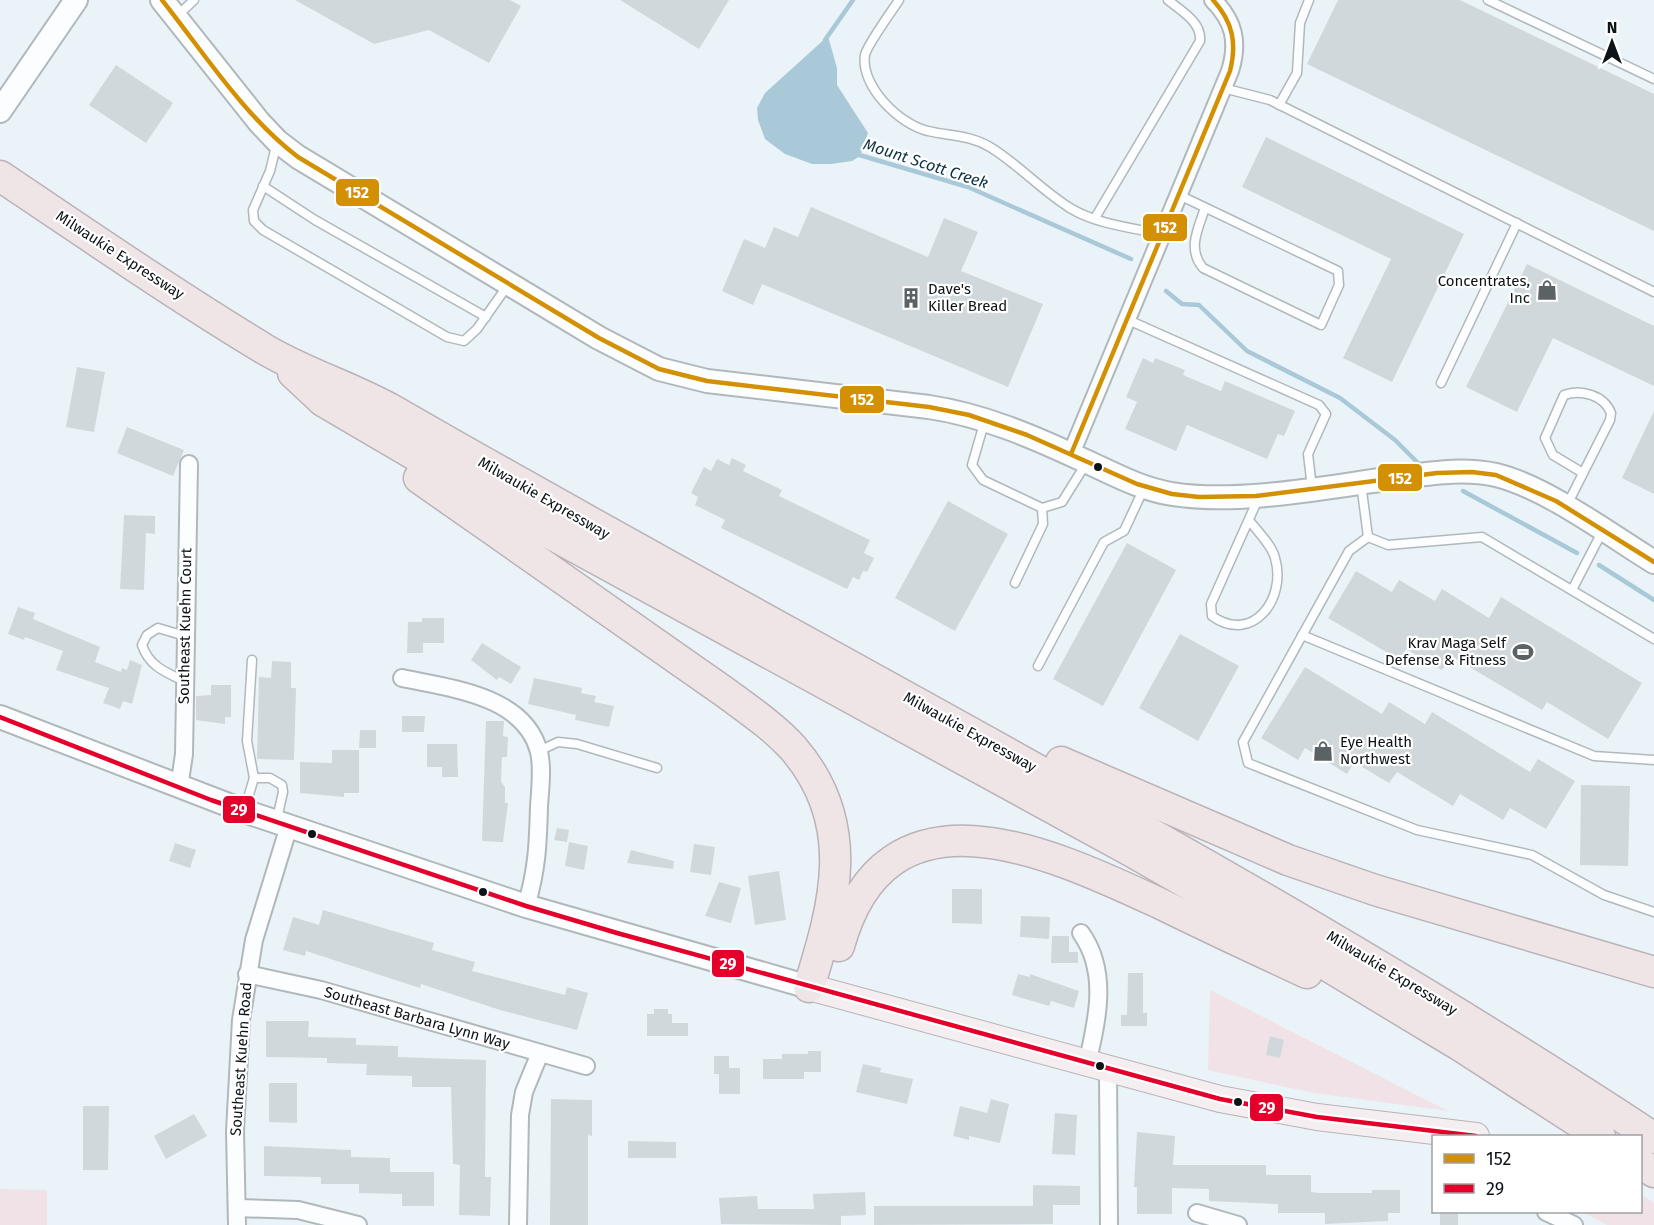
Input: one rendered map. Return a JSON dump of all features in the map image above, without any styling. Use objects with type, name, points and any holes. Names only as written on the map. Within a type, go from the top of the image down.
[{"type":"highway","name":"Milwaukie Expressway","points":[[0,176],[270,353],[390,409],[565,510],[1100,804],[1395,974],[1654,1139]]},
{"type":"highway","name":"Milwaukie Expressway","points":[[270,353],[323,401],[531,523],[1131,851],[1459,1045],[1597,1135]]},
{"type":"highway","points":[[323,401],[394,460],[726,693],[764,721],[793,748],[812,774],[824,798],[836,847],[831,906],[817,990]]},
{"type":"highway","points":[[890,688],[1288,860],[1375,890],[1654,972]]},
{"type":"highway","points":[[817,990],[847,919],[869,880],[888,863],[910,851],[931,844],[986,842],[1040,852],[1086,869],[1459,1045]]},
{"type":"main road","points":[[817,990],[1220,1099],[1370,1125],[1458,1135]]},
{"type":"street","points":[[0,111],[76,0]]},
{"type":"street","points":[[1079,458],[1125,319],[1179,195],[1235,56],[1236,44],[1230,23],[1213,0]]},
{"type":"street","points":[[170,8],[277,141],[327,176],[623,352],[670,373],[707,381],[941,408],[985,420],[1144,487],[1189,496],[1261,493],[1451,471],[1486,473],[1508,478],[1566,508],[1654,562]]},
{"type":"street","name":"Southeast Kuehn Court","points":[[179,788],[184,754],[189,464]]},
{"type":"street","points":[[402,678],[462,690],[503,707],[529,731],[539,751],[538,863],[526,906]]},
{"type":"street","points":[[0,717],[244,812],[526,906],[817,990]]},
{"type":"street","name":"Southeast Kuehn Road","points":[[237,1217],[235,1131],[241,1020],[247,974],[282,824]]},
{"type":"street","points":[[1081,933],[1093,951],[1099,988],[1098,1067],[1109,1225]]},
{"type":"street","name":"Southeast Barbara Lynn Way","points":[[247,974],[321,990],[586,1066]]},
{"type":"street","points":[[518,1225],[520,1115],[524,1092],[540,1053]]},
{"type":"street","points":[[237,1217],[298,1210],[358,1225]]},
{"type":"street","points":[[1197,1213],[1238,1225]]},
{"type":"street","points":[[1548,1213],[1574,1225]]},
{"type":"lane","points":[[170,8],[194,0]]},
{"type":"lane","points":[[899,0],[865,55],[868,71],[886,106],[911,125],[928,131],[958,135],[988,146],[1072,210],[1095,218],[1162,234]]},
{"type":"lane","points":[[1095,218],[1200,41],[1201,33],[1197,25],[1168,0]]},
{"type":"lane","points":[[1279,105],[1297,73],[1300,23],[1309,0]]},
{"type":"lane","points":[[1488,0],[1654,79]]},
{"type":"lane","points":[[1223,88],[1279,105],[1654,291]]},
{"type":"lane","points":[[277,141],[253,210],[255,221],[263,230],[447,337],[464,341],[486,317],[509,284]]},
{"type":"lane","points":[[263,186],[315,220],[486,317]]},
{"type":"lane","points":[[1179,195],[1338,271],[1339,285],[1321,325],[1203,268],[1196,260],[1194,243],[1205,208]]},
{"type":"lane","points":[[1441,383],[1517,223]]},
{"type":"lane","points":[[1125,319],[1319,405],[1326,414],[1308,454],[1312,488]]},
{"type":"lane","points":[[1566,508],[1583,473],[1611,413],[1601,400],[1580,391],[1564,395],[1545,438],[1553,455],[1583,473]]},
{"type":"lane","points":[[985,420],[972,465],[982,480],[1042,508],[1062,502],[1079,458]]},
{"type":"lane","points":[[1361,482],[1368,537]]},
{"type":"lane","points":[[1038,666],[1104,542],[1124,531],[1144,487]]},
{"type":"lane","points":[[1249,520],[1275,557],[1277,581],[1268,608],[1255,622],[1239,625],[1221,622],[1212,615],[1211,604],[1261,493]]},
{"type":"lane","points":[[1015,583],[1043,524],[1042,508]]},
{"type":"lane","points":[[1572,590],[1603,531]]},
{"type":"lane","points":[[1368,537],[1388,545],[1482,537],[1654,639]]},
{"type":"lane","points":[[1368,537],[1349,551],[1243,742],[1248,763],[1417,830],[1532,855],[1604,895],[1654,912]]},
{"type":"lane","points":[[184,681],[158,668],[146,657],[142,645],[147,635],[158,628],[185,636]]},
{"type":"lane","points":[[1302,635],[1594,756],[1654,760]]},
{"type":"lane","points":[[244,812],[254,778],[247,741],[252,660]]},
{"type":"lane","points":[[539,751],[558,742],[577,744],[657,768]]},
{"type":"lane","points":[[254,778],[270,778],[282,785],[282,824]]},
{"type":"shaded area","points":[[1210,990],[1448,1111],[1314,1093],[1208,1070]]},
{"type":"shaded area","points":[[0,1189],[47,1190],[47,1225],[0,1225]]},
{"type":"shaded area","points":[[1642,1195],[1654,1203],[1654,1225],[1607,1225],[1585,1213],[1642,1213]]},
{"type":"water","points":[[828,36],[837,68],[837,85],[868,133],[860,156],[852,161],[812,164],[785,154],[765,139],[758,120],[757,108],[765,93]]},
{"type":"building","points":[[295,0],[510,0],[521,6],[489,63],[429,30],[374,44]]},
{"type":"building","points":[[620,0],[729,0],[699,49]]},
{"type":"building","points":[[1338,0],[1460,0],[1654,94],[1654,231],[1307,64]]},
{"type":"building","points":[[116,65],[173,103],[146,143],[89,105]]},
{"type":"building","points":[[1266,137],[1464,234],[1392,382],[1343,358],[1391,259],[1242,187]]},
{"type":"building","name":"Dave's Killer Bread","points":[[811,207],[928,257],[944,218],[978,232],[961,271],[1043,304],[1008,387],[762,284],[753,305],[722,291],[744,239],[765,248],[774,227],[798,237]]},
{"type":"building","points":[[1527,264],[1654,326],[1654,386],[1553,338],[1517,412],[1466,387]]},
{"type":"building","points":[[1143,358],[1153,363],[1155,358],[1185,370],[1183,375],[1221,391],[1225,381],[1295,411],[1284,436],[1278,434],[1267,459],[1187,425],[1176,451],[1125,429],[1137,402],[1126,397]]},
{"type":"building","points":[[77,367],[105,372],[94,432],[66,427]]},
{"type":"building","points":[[1654,411],[1654,494],[1622,478]]},
{"type":"building","points":[[127,427],[184,450],[173,476],[117,453]]},
{"type":"building","points":[[732,458],[746,465],[743,471],[782,490],[779,496],[870,540],[864,553],[874,558],[867,572],[863,571],[859,580],[853,577],[847,589],[721,528],[725,520],[695,505],[698,497],[691,493],[704,467],[711,471],[717,459],[729,465]]},
{"type":"building","points":[[948,501],[1008,534],[955,631],[895,598]]},
{"type":"building","points":[[124,515],[155,516],[155,534],[146,533],[144,590],[120,589]]},
{"type":"building","points":[[1127,543],[1176,570],[1103,706],[1053,679]]},
{"type":"building","points":[[1356,571],[1392,592],[1399,580],[1435,601],[1442,589],[1489,618],[1501,597],[1642,683],[1608,739],[1547,702],[1542,710],[1451,656],[1442,670],[1406,649],[1400,660],[1328,618]]},
{"type":"building","points":[[18,607],[35,613],[33,619],[100,647],[95,662],[121,672],[122,668],[127,670],[130,660],[142,665],[132,704],[123,701],[120,709],[103,703],[109,688],[56,670],[63,651],[25,637],[24,640],[8,634]]},
{"type":"building","points":[[422,618],[444,618],[444,643],[423,643],[423,653],[407,653],[408,622],[422,622]]},
{"type":"building","points":[[1180,634],[1239,666],[1198,741],[1139,708]]},
{"type":"building","points":[[482,643],[521,667],[511,684],[499,677],[497,680],[471,660]]},
{"type":"building","points":[[272,661],[291,662],[291,688],[296,688],[294,760],[257,759],[259,677],[271,678]]},
{"type":"building","points":[[1305,667],[1382,714],[1389,702],[1425,724],[1432,712],[1530,772],[1538,759],[1575,781],[1546,829],[1510,808],[1503,820],[1460,794],[1453,806],[1397,772],[1389,783],[1354,762],[1347,774],[1305,748],[1298,760],[1261,738]]},
{"type":"building","points":[[534,678],[582,688],[581,693],[596,696],[594,702],[614,706],[609,727],[575,720],[576,715],[528,704]]},
{"type":"building","points":[[211,685],[231,685],[231,717],[225,717],[225,724],[196,720],[196,696],[211,695]]},
{"type":"building","points":[[402,716],[425,716],[424,732],[402,732]]},
{"type":"building","points":[[486,721],[504,721],[503,736],[508,737],[507,757],[502,757],[501,782],[505,787],[505,803],[508,803],[503,842],[482,841]]},
{"type":"building","points":[[360,730],[376,730],[376,748],[359,748]]},
{"type":"building","points":[[427,744],[457,744],[458,777],[442,777],[442,767],[427,767]]},
{"type":"building","points":[[332,750],[359,750],[359,793],[344,793],[344,797],[300,793],[300,762],[332,763]]},
{"type":"building","points":[[1581,785],[1630,786],[1628,866],[1580,865]]},
{"type":"building","points":[[557,828],[569,830],[567,842],[554,840]]},
{"type":"building","points":[[569,842],[588,846],[584,870],[565,866]]},
{"type":"building","points":[[175,843],[196,850],[190,868],[169,861]]},
{"type":"building","points":[[694,844],[715,847],[711,875],[690,872]]},
{"type":"building","points":[[631,850],[674,861],[673,869],[627,863]]},
{"type":"building","points":[[779,871],[786,920],[755,925],[748,876]]},
{"type":"building","points":[[719,882],[741,888],[731,923],[705,916]]},
{"type":"building","points":[[952,889],[982,889],[982,924],[952,923]]},
{"type":"building","points":[[323,910],[434,943],[432,950],[475,962],[472,971],[565,995],[567,987],[588,993],[577,1030],[500,1010],[421,984],[420,988],[306,951],[305,956],[283,950],[293,917],[319,925]]},
{"type":"building","points":[[1021,916],[1050,917],[1049,939],[1020,937]]},
{"type":"building","points":[[1052,936],[1069,936],[1069,952],[1078,952],[1078,963],[1051,963]]},
{"type":"building","points":[[1128,973],[1143,973],[1143,1013],[1147,1013],[1147,1026],[1121,1026],[1121,1015],[1127,1015]]},
{"type":"building","points":[[1018,974],[1030,977],[1030,974],[1079,991],[1074,1008],[1051,1001],[1049,1006],[1012,995]]},
{"type":"building","points":[[654,1009],[668,1009],[668,1014],[672,1014],[672,1023],[688,1023],[688,1036],[647,1036],[647,1014],[654,1014]]},
{"type":"building","points":[[266,1021],[309,1021],[308,1037],[356,1038],[356,1045],[398,1046],[398,1057],[486,1060],[485,1177],[491,1177],[490,1216],[459,1215],[460,1165],[453,1164],[451,1087],[412,1087],[412,1076],[366,1075],[367,1064],[327,1063],[327,1058],[266,1057]]},
{"type":"building","points":[[1270,1036],[1284,1040],[1280,1058],[1266,1055]]},
{"type":"building","points":[[808,1051],[821,1051],[821,1072],[804,1072],[804,1079],[763,1079],[763,1059],[782,1059],[782,1054],[808,1054]]},
{"type":"building","points":[[714,1056],[729,1056],[729,1068],[740,1068],[740,1094],[719,1094],[719,1074],[714,1074]]},
{"type":"building","points":[[863,1064],[881,1068],[880,1072],[913,1079],[907,1104],[856,1092]]},
{"type":"building","points":[[269,1083],[297,1083],[297,1123],[269,1122]]},
{"type":"building","points":[[551,1099],[592,1100],[592,1136],[588,1135],[588,1225],[550,1225]]},
{"type":"building","points":[[991,1099],[1009,1104],[1000,1143],[969,1136],[969,1140],[953,1136],[960,1106],[987,1113]]},
{"type":"building","points":[[83,1106],[109,1106],[108,1170],[83,1170]]},
{"type":"building","points":[[1055,1113],[1077,1115],[1075,1155],[1052,1154]]},
{"type":"building","points":[[194,1114],[207,1136],[166,1159],[154,1136]]},
{"type":"building","points":[[1137,1132],[1175,1136],[1173,1165],[1266,1165],[1266,1175],[1311,1175],[1311,1192],[1318,1193],[1372,1193],[1372,1190],[1400,1190],[1400,1213],[1388,1213],[1388,1221],[1325,1224],[1325,1213],[1278,1213],[1278,1204],[1209,1201],[1209,1189],[1172,1188],[1172,1214],[1137,1214],[1137,1187],[1134,1187]]},
{"type":"building","points":[[628,1141],[676,1142],[676,1158],[628,1158]]},
{"type":"building","points":[[264,1146],[351,1150],[351,1157],[390,1158],[390,1172],[434,1172],[434,1206],[402,1206],[402,1194],[359,1193],[359,1184],[321,1184],[321,1177],[264,1176]]},
{"type":"building","points":[[1033,1185],[1080,1186],[1080,1205],[1053,1205],[1053,1224],[874,1225],[874,1206],[1033,1206]]},
{"type":"building","points":[[865,1192],[866,1215],[841,1216],[841,1225],[721,1224],[719,1198],[757,1196],[758,1209],[814,1209],[813,1194]]},
{"type":"building","points":[[1440,1213],[1458,1213],[1458,1225],[1440,1225]]},
{"type":"waterway","name":"Mount Scott Creek","points":[[825,40],[853,0]]},
{"type":"waterway","name":"Mount Scott Creek","points":[[856,154],[968,187],[1131,259]]},
{"type":"waterway","name":"Mount Scott Creek","points":[[1166,291],[1182,304],[1199,305],[1247,351],[1340,398],[1395,440],[1418,463]]},
{"type":"waterway","name":"Mount Scott Creek","points":[[1463,491],[1577,553]]},
{"type":"waterway","name":"Mount Scott Creek","points":[[1599,565],[1654,600]]},
{"type":"transit line","name":"152","points":[[162,0],[242,103],[278,141],[298,157],[599,338],[659,369],[707,381],[929,407],[969,415],[1027,435],[1137,484],[1172,494],[1199,497],[1256,496],[1437,473],[1472,472],[1496,475],[1556,501],[1654,562]]},
{"type":"transit line","name":"152","points":[[1071,454],[1230,71],[1233,51],[1232,33],[1225,16],[1213,0]]},
{"type":"transit line","name":"29","points":[[0,717],[211,800],[526,906],[617,933],[1220,1099],[1317,1117],[1468,1135]]},
{"type":"place","name":"Concentrates, Inc","points":[[1547,290]]},
{"type":"place","name":"Dave's Killer Bread","points":[[911,298]]},
{"type":"place","name":"Krav Maga Self Defense & Fitness","points":[[1523,652]]},
{"type":"place","name":"Eye Health Northwest","points":[[1323,751]]}]
